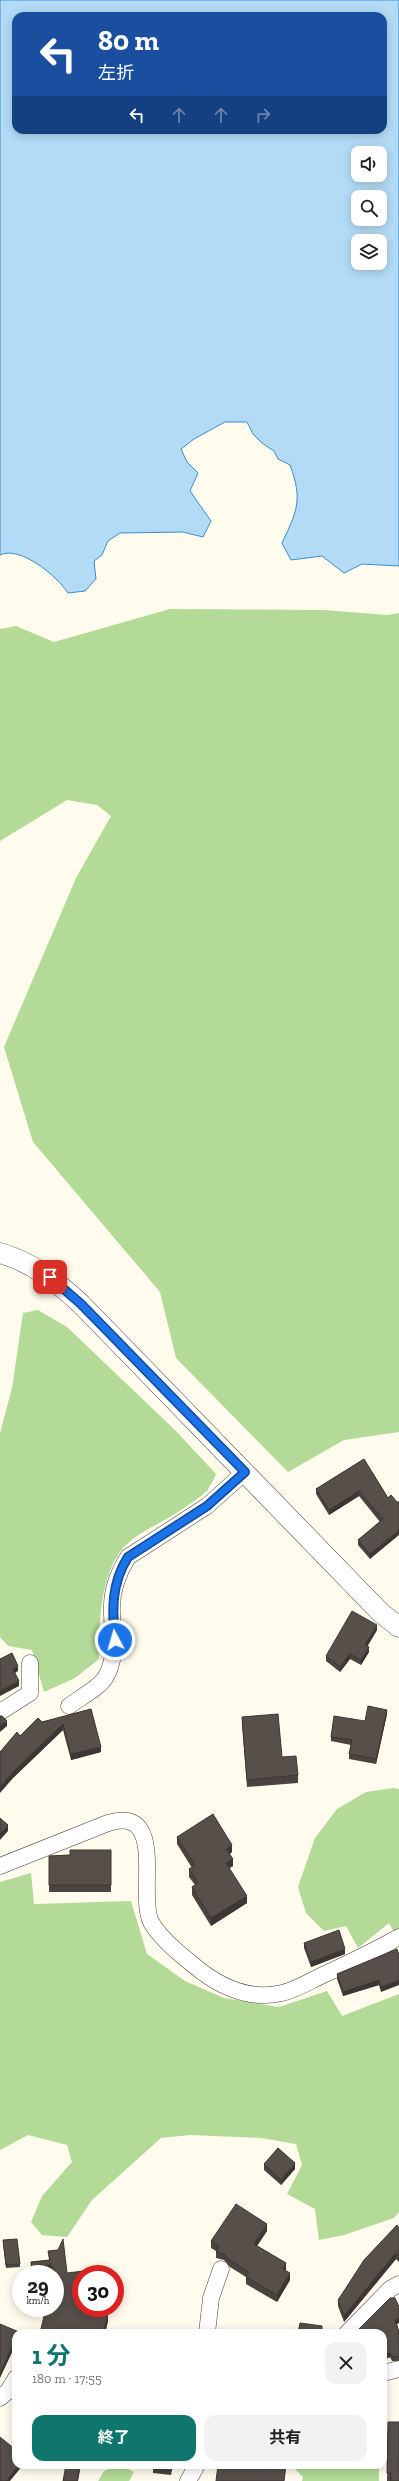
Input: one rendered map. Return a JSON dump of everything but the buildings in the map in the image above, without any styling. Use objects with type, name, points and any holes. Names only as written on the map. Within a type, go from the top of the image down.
[{"type":"street","points":[[0,1253],[30,1265],[59,1284],[245,1472],[381,1613],[399,1627]]},
{"type":"street","points":[[69,1706],[105,1679],[111,1664],[115,1640],[112,1611],[114,1590],[120,1570],[128,1557],[207,1506],[245,1472]]},
{"type":"street","points":[[0,1712],[30,1693],[30,1663]]},
{"type":"street","points":[[0,1866],[108,1822],[118,1820],[131,1822],[140,1828],[144,1836],[147,1850],[146,1890],[151,1921],[163,1937],[203,1974],[218,1984],[240,1992],[265,1996],[283,1993],[368,1955],[399,1937]]},
{"type":"street","points":[[207,2329],[211,2298],[221,2269]]},
{"type":"street","points":[[351,2329],[390,2289],[399,2284]]},
{"type":"street","points":[[387,2372],[399,2369]]},
{"type":"street","points":[[188,2481],[195,2469]]},
{"type":"green space","points":[[170,609],[323,610],[387,615],[399,613],[399,1432],[344,1440],[288,1472],[176,1358],[160,1292],[33,1142],[4,1047],[76,878],[111,816],[97,805],[67,800],[0,841],[0,629],[16,626],[54,642]]},
{"type":"green space","points":[[38,1310],[67,1327],[176,1431],[216,1474],[210,1486],[199,1497],[177,1513],[140,1534],[127,1544],[118,1554],[106,1582],[103,1598],[99,1630],[99,1659],[75,1678],[44,1692],[32,1650],[8,1646],[0,1637],[0,1433],[12,1388],[23,1313]]},
{"type":"green space","points":[[393,1788],[399,1789],[399,1941],[389,1923],[358,1948],[346,1926],[324,1931],[306,1913],[298,1887],[315,1838],[337,1809],[366,1792]]},
{"type":"green space","points":[[31,1873],[34,1904],[131,1901],[147,1954],[185,1981],[224,1998],[279,2007],[327,1991],[342,2016],[399,1994],[399,2212],[394,2218],[344,2235],[319,2240],[315,2209],[287,2194],[302,2165],[296,2144],[261,2138],[190,2135],[161,2138],[92,2200],[67,2237],[42,2235],[31,2222],[42,2196],[72,2162],[67,2145],[28,2135],[0,2150],[0,1882]]},
{"type":"green space","points":[[109,2469],[128,2469],[134,2472],[129,2481],[98,2481],[104,2471]]},
{"type":"green space","points":[[295,2469],[379,2469],[379,2481],[302,2481],[303,2477]]},
{"type":"water","points":[[0,0],[399,0],[399,566],[362,564],[344,573],[322,556],[291,560],[282,543],[295,513],[297,497],[294,477],[290,465],[278,459],[274,451],[262,443],[253,434],[247,422],[225,422],[194,439],[181,449],[187,462],[198,473],[190,491],[211,521],[203,537],[183,532],[120,533],[108,541],[102,555],[94,561],[96,579],[85,591],[68,593],[63,586],[47,571],[28,558],[18,554],[8,553],[0,555]]},
{"type":"route","points":[[50,1277],[81,1304],[245,1472],[207,1506],[141,1547],[128,1557],[120,1570],[114,1590],[112,1611],[115,1640]]}]
